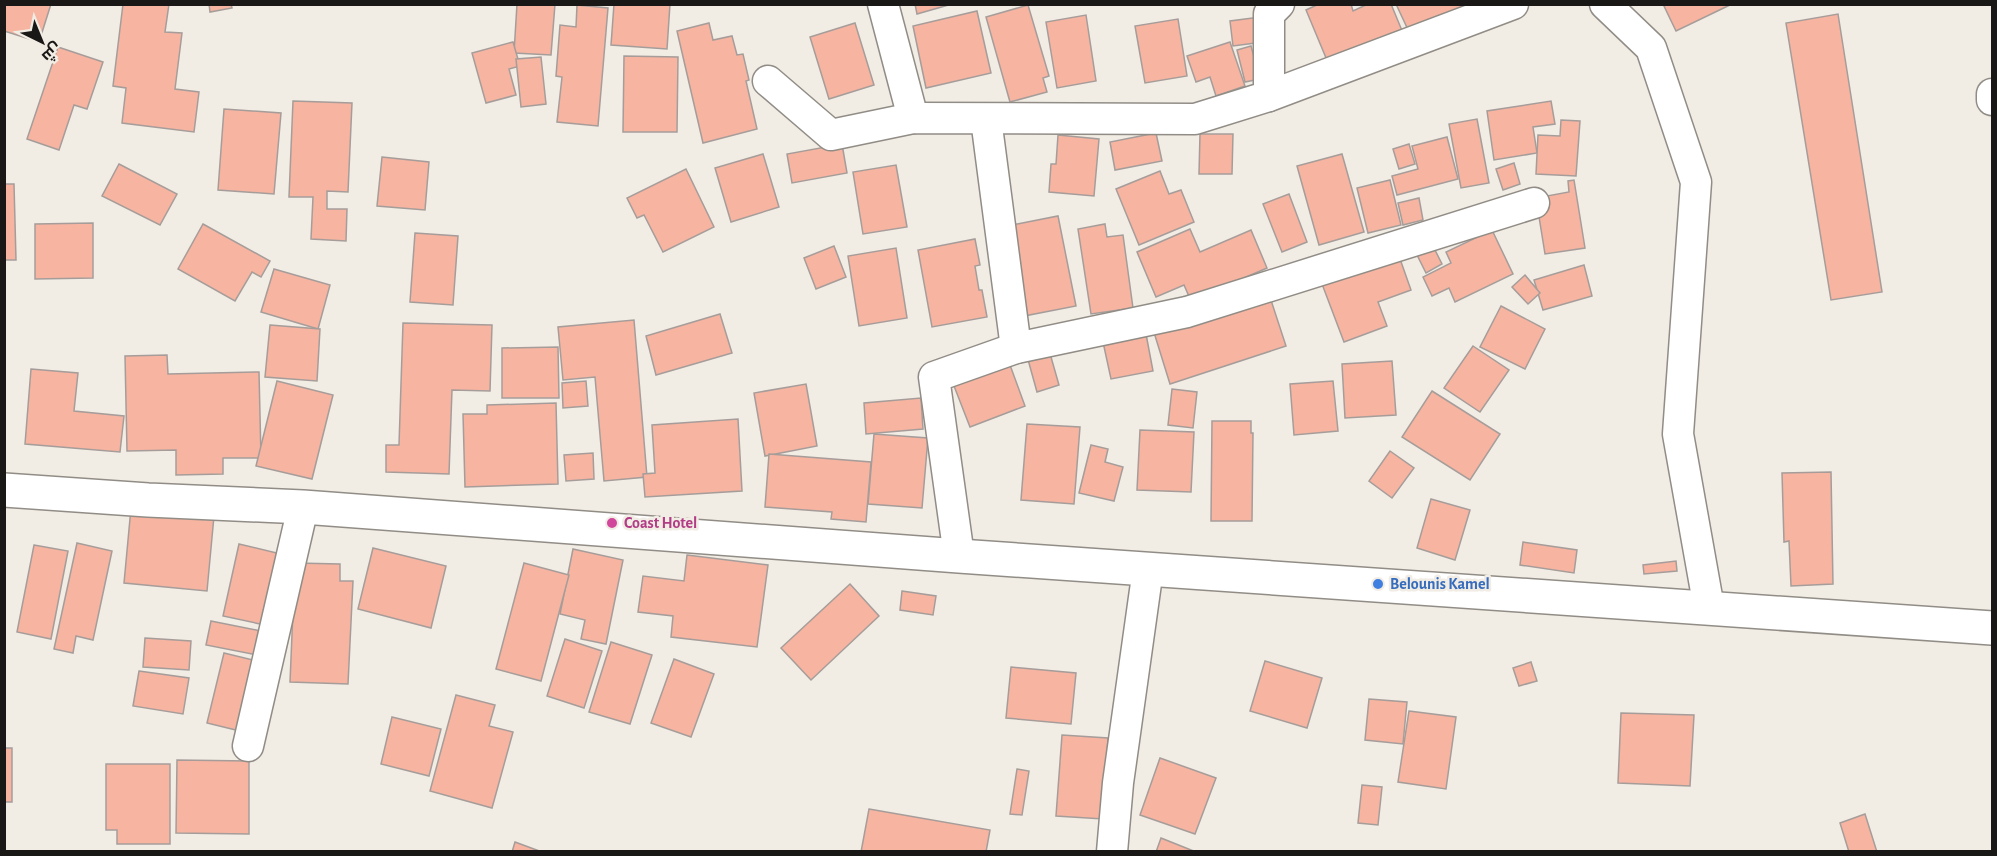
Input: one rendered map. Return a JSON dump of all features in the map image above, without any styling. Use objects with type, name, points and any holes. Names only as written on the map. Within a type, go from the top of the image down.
[{"type":"main road","points":[[4,490],[148,500],[303,507],[959,556],[1992,628]]},
{"type":"street","points":[[884,4],[913,118]]},
{"type":"street","points":[[1269,96],[1269,14],[1279,4]]},
{"type":"street","points":[[768,81],[831,135],[913,118],[1195,119],[1269,96],[1513,4]]},
{"type":"street","points":[[1605,4],[1651,48],[1696,182],[1678,435],[1709,608]]},
{"type":"street","points":[[1992,94],[1992,100]]},
{"type":"street","points":[[986,119],[1016,348]]},
{"type":"street","points":[[959,556],[934,377],[1016,348],[1187,312],[1534,203]]},
{"type":"street","points":[[248,746],[303,507]]},
{"type":"street","points":[[1112,852],[1118,783],[1148,569]]},
{"type":"building","points":[[4,4],[51,4],[39,42],[4,31]]},
{"type":"building","points":[[123,4],[169,4],[165,32],[182,33],[175,89],[199,92],[194,132],[122,123],[126,88],[113,86]]},
{"type":"building","points":[[209,4],[231,4],[232,8],[210,12]]},
{"type":"building","points":[[517,4],[555,4],[551,55],[514,53]]},
{"type":"building","points":[[614,4],[670,4],[667,49],[611,45]]},
{"type":"building","points":[[915,4],[952,4],[917,14]]},
{"type":"building","points":[[1319,4],[1351,4],[1353,11],[1368,4],[1391,4],[1403,33],[1329,65],[1306,10]]},
{"type":"building","points":[[1396,4],[1465,4],[1466,8],[1410,34]]},
{"type":"building","points":[[1663,4],[1732,4],[1676,31]]},
{"type":"building","points":[[577,5],[608,8],[598,126],[557,122],[562,77],[556,76],[560,25],[576,27]]},
{"type":"building","points":[[1028,5],[1049,76],[1043,78],[1047,92],[1010,102],[986,17]]},
{"type":"building","points":[[977,11],[991,73],[926,88],[913,26]]},
{"type":"building","points":[[1838,14],[1882,292],[1831,300],[1786,23]]},
{"type":"building","points":[[1086,15],[1096,81],[1057,88],[1046,22]]},
{"type":"building","points":[[1260,17],[1263,42],[1233,46],[1230,21]]},
{"type":"building","points":[[1178,19],[1187,76],[1145,83],[1135,26]]},
{"type":"building","points":[[709,23],[713,40],[732,36],[737,55],[743,54],[749,80],[746,81],[757,129],[703,143],[677,31]]},
{"type":"building","points":[[855,23],[874,85],[829,99],[810,37]]},
{"type":"building","points":[[513,42],[520,66],[509,69],[516,95],[486,103],[472,53]]},
{"type":"building","points":[[1230,42],[1245,86],[1216,96],[1210,77],[1196,82],[1187,56]]},
{"type":"building","points":[[1251,46],[1260,79],[1245,82],[1237,50]]},
{"type":"building","points":[[58,47],[103,62],[87,109],[74,105],[59,150],[27,139]]},
{"type":"building","points":[[624,56],[678,57],[677,132],[623,132]]},
{"type":"building","points":[[541,57],[546,104],[521,107],[516,59]]},
{"type":"building","points":[[293,101],[352,103],[348,192],[327,191],[327,209],[347,209],[346,241],[311,239],[313,197],[289,197]]},
{"type":"building","points":[[1551,101],[1555,124],[1533,127],[1537,153],[1494,160],[1487,111]]},
{"type":"building","points":[[224,109],[281,113],[274,194],[218,190]]},
{"type":"building","points":[[1477,119],[1489,183],[1461,188],[1449,124]]},
{"type":"building","points":[[1561,120],[1580,121],[1576,176],[1536,174],[1538,135],[1560,136]]},
{"type":"building","points":[[1156,133],[1162,161],[1115,170],[1110,142]]},
{"type":"building","points":[[1200,134],[1233,134],[1232,174],[1199,174]]},
{"type":"building","points":[[1058,135],[1099,139],[1094,196],[1049,192],[1051,164],[1056,164]]},
{"type":"building","points":[[1447,137],[1458,179],[1397,195],[1392,176],[1418,169],[1412,146]]},
{"type":"building","points":[[842,144],[847,173],[792,183],[787,154]]},
{"type":"building","points":[[1409,144],[1415,164],[1399,169],[1393,149]]},
{"type":"building","points":[[763,154],[779,207],[731,222],[715,168]]},
{"type":"building","points":[[1342,154],[1364,232],[1319,245],[1297,166]]},
{"type":"building","points":[[382,157],[429,162],[425,210],[377,206]]},
{"type":"building","points":[[1514,163],[1520,184],[1503,190],[1496,169]]},
{"type":"building","points":[[119,164],[177,194],[160,225],[102,196]]},
{"type":"building","points":[[896,165],[907,227],[863,234],[853,172]]},
{"type":"building","points":[[686,169],[714,227],[663,252],[644,215],[637,218],[627,198]]},
{"type":"building","points":[[1160,171],[1169,194],[1181,190],[1194,222],[1139,245],[1116,189]]},
{"type":"building","points":[[1390,180],[1401,225],[1368,233],[1357,188]]},
{"type":"building","points":[[1574,180],[1585,248],[1545,254],[1536,198],[1569,192],[1568,181]]},
{"type":"building","points":[[4,184],[14,184],[16,260],[4,260]]},
{"type":"building","points":[[1289,194],[1307,242],[1282,252],[1263,204]]},
{"type":"building","points":[[1419,198],[1423,220],[1403,225],[1398,203]]},
{"type":"building","points":[[1058,216],[1076,306],[1024,316],[1007,226]]},
{"type":"building","points":[[93,223],[93,278],[35,279],[35,224]]},
{"type":"building","points":[[203,224],[270,261],[261,277],[252,272],[235,301],[178,269]]},
{"type":"building","points":[[1105,224],[1107,237],[1123,235],[1133,308],[1091,314],[1078,229]]},
{"type":"building","points":[[1190,229],[1200,252],[1251,230],[1267,268],[1191,301],[1184,285],[1156,297],[1137,252]]},
{"type":"building","points":[[1492,230],[1513,274],[1455,302],[1449,288],[1432,296],[1423,277],[1451,263],[1446,252]]},
{"type":"building","points":[[415,233],[458,236],[453,305],[410,302]]},
{"type":"building","points":[[975,239],[980,265],[975,266],[987,317],[932,327],[918,250]]},
{"type":"building","points":[[1432,244],[1442,264],[1426,273],[1416,253]]},
{"type":"building","points":[[834,246],[846,277],[816,289],[804,258]]},
{"type":"building","points":[[896,248],[907,318],[859,326],[848,256]]},
{"type":"building","points":[[1399,256],[1411,290],[1378,302],[1387,326],[1344,342],[1322,284]]},
{"type":"building","points":[[1584,265],[1592,296],[1543,310],[1534,280]]},
{"type":"building","points":[[274,269],[330,285],[318,329],[261,312]]},
{"type":"building","points":[[1525,275],[1540,293],[1528,304],[1512,287]]},
{"type":"building","points":[[1267,288],[1286,346],[1170,384],[1152,326]]},
{"type":"building","points":[[1501,306],[1545,329],[1525,369],[1480,347]]},
{"type":"building","points":[[720,314],[732,353],[656,375],[646,336]]},
{"type":"building","points":[[634,320],[647,477],[604,481],[595,377],[563,380],[558,327]]},
{"type":"building","points":[[403,323],[492,325],[490,391],[452,390],[449,474],[386,472],[386,445],[399,445]]},
{"type":"building","points":[[270,325],[320,329],[317,381],[265,377]]},
{"type":"building","points":[[1146,334],[1153,371],[1111,379],[1103,342]]},
{"type":"building","points":[[1473,346],[1509,370],[1480,412],[1444,388]]},
{"type":"building","points":[[558,347],[559,398],[502,398],[502,348]]},
{"type":"building","points":[[1049,350],[1059,385],[1037,392],[1027,356]]},
{"type":"building","points":[[167,355],[168,374],[259,372],[261,458],[223,458],[223,474],[176,475],[176,450],[127,451],[125,356]]},
{"type":"building","points":[[1392,361],[1396,415],[1345,418],[1342,364]]},
{"type":"building","points":[[1010,365],[1025,406],[970,427],[954,386]]},
{"type":"building","points":[[31,369],[78,373],[74,411],[124,416],[120,452],[25,444]]},
{"type":"building","points":[[277,381],[333,395],[312,479],[256,466]]},
{"type":"building","points":[[586,381],[588,406],[563,408],[562,383]]},
{"type":"building","points":[[1333,381],[1338,431],[1294,435],[1290,384]]},
{"type":"building","points":[[806,384],[817,446],[765,456],[754,393]]},
{"type":"building","points":[[1172,389],[1197,392],[1193,428],[1168,425]]},
{"type":"building","points":[[1432,391],[1500,434],[1470,480],[1402,437]]},
{"type":"building","points":[[921,398],[923,429],[866,434],[864,403]]},
{"type":"building","points":[[556,403],[558,484],[465,487],[463,414],[487,414],[487,405]]},
{"type":"building","points":[[738,419],[742,491],[645,497],[643,474],[655,473],[652,425]]},
{"type":"building","points":[[1212,421],[1251,421],[1251,433],[1253,433],[1252,521],[1211,521]]},
{"type":"building","points":[[1027,424],[1080,427],[1074,504],[1021,500]]},
{"type":"building","points":[[1140,430],[1194,432],[1191,492],[1137,490]]},
{"type":"building","points":[[874,434],[928,438],[922,508],[868,504]]},
{"type":"building","points":[[1091,445],[1108,449],[1105,462],[1123,467],[1114,501],[1079,493]]},
{"type":"building","points":[[1390,451],[1414,468],[1392,498],[1369,481]]},
{"type":"building","points":[[593,453],[594,479],[566,481],[564,455]]},
{"type":"building","points":[[769,454],[871,462],[866,522],[831,519],[832,512],[765,507]]},
{"type":"building","points":[[1831,472],[1833,584],[1791,586],[1789,541],[1784,542],[1782,473]]},
{"type":"building","points":[[1431,499],[1470,510],[1455,560],[1417,548]]},
{"type":"building","points":[[131,508],[214,516],[207,591],[124,583]]},
{"type":"building","points":[[1523,542],[1577,550],[1574,573],[1520,565]]},
{"type":"building","points":[[77,543],[112,551],[93,640],[76,636],[73,653],[54,649]]},
{"type":"building","points":[[239,544],[281,554],[265,625],[223,616]]},
{"type":"building","points":[[34,545],[68,551],[51,639],[17,632]]},
{"type":"building","points":[[373,548],[446,566],[431,628],[358,609]]},
{"type":"building","points":[[573,549],[623,560],[606,644],[581,639],[585,620],[560,614]]},
{"type":"building","points":[[687,555],[768,565],[757,647],[671,637],[673,616],[638,612],[643,576],[684,581]]},
{"type":"building","points":[[1676,561],[1677,571],[1644,574],[1643,565]]},
{"type":"building","points":[[295,563],[340,564],[340,581],[353,581],[348,684],[290,682]]},
{"type":"building","points":[[524,563],[569,575],[541,681],[496,669]]},
{"type":"building","points":[[850,584],[879,616],[811,680],[781,648]]},
{"type":"building","points":[[902,591],[936,596],[933,615],[900,610]]},
{"type":"building","points":[[211,621],[261,631],[257,655],[206,645]]},
{"type":"building","points":[[145,638],[191,641],[189,670],[143,667]]},
{"type":"building","points":[[565,639],[602,651],[584,708],[547,696]]},
{"type":"building","points":[[611,642],[652,655],[630,724],[589,712]]},
{"type":"building","points":[[224,653],[257,661],[240,731],[207,723]]},
{"type":"building","points":[[674,659],[714,674],[691,737],[651,723]]},
{"type":"building","points":[[1265,661],[1322,678],[1307,728],[1250,711]]},
{"type":"building","points":[[1531,662],[1537,681],[1519,686],[1513,668]]},
{"type":"building","points":[[1011,667],[1076,673],[1071,724],[1006,718]]},
{"type":"building","points":[[139,671],[189,678],[183,714],[133,706]]},
{"type":"building","points":[[456,695],[495,705],[489,726],[513,732],[492,808],[430,791]]},
{"type":"building","points":[[1369,699],[1407,702],[1403,744],[1365,740]]},
{"type":"building","points":[[1409,711],[1456,717],[1446,789],[1398,782]]},
{"type":"building","points":[[1621,713],[1694,715],[1690,786],[1618,783]]},
{"type":"building","points":[[392,717],[441,729],[429,776],[381,764]]},
{"type":"building","points":[[1062,735],[1108,738],[1103,819],[1056,816]]},
{"type":"building","points":[[4,748],[12,748],[12,802],[4,802]]},
{"type":"building","points":[[1160,758],[1216,778],[1195,834],[1140,815]]},
{"type":"building","points":[[177,760],[249,761],[249,834],[176,833]]},
{"type":"building","points":[[106,764],[170,764],[170,844],[117,844],[117,830],[106,830]]},
{"type":"building","points":[[1017,769],[1029,771],[1022,815],[1010,814]]},
{"type":"building","points":[[1362,785],[1382,787],[1378,825],[1358,823]]},
{"type":"building","points":[[869,809],[990,830],[986,852],[861,852]]},
{"type":"building","points":[[1865,814],[1877,852],[1849,852],[1840,823]]},
{"type":"building","points":[[1161,838],[1196,852],[1156,852]]},
{"type":"building","points":[[515,842],[542,852],[512,852]]},
{"type":"place","name":"Coast Hotel","points":[[612,523]]},
{"type":"place","name":"Belounis Kamel","points":[[1378,584]]}]
